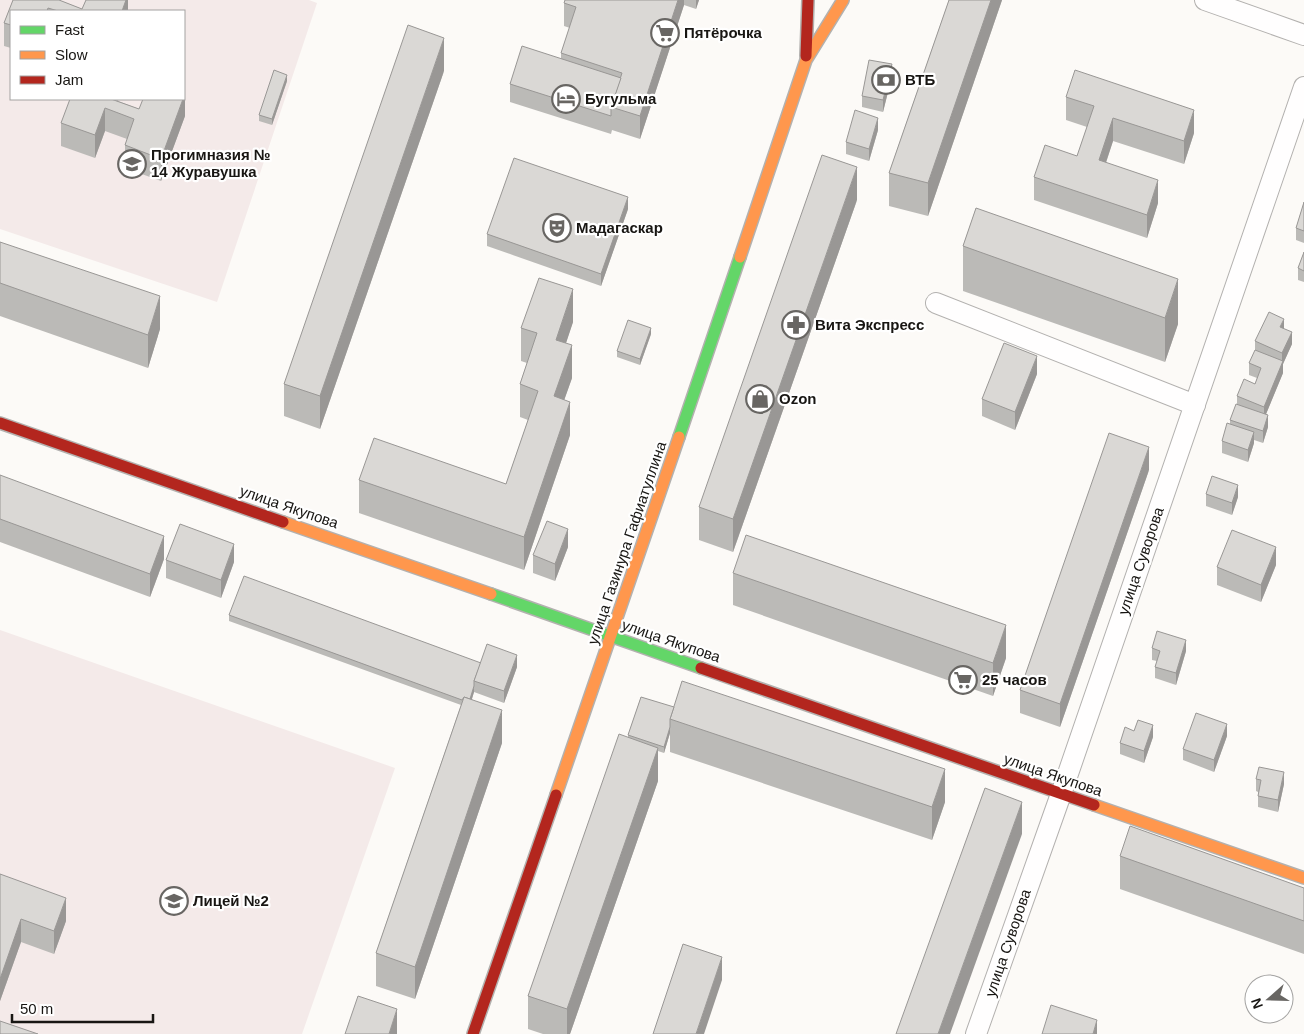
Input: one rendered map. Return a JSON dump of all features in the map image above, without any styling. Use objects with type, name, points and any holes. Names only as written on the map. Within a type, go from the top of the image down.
[{"type":"street","points":[[806,60],[808,0]]},
{"type":"street","points":[[806,60],[843,0]]},
{"type":"street","points":[[1205,0],[1304,35]]},
{"type":"street","name":"улица Газинура Гафиатуллина","points":[[473,1034],[612,636],[806,60]]},
{"type":"street","name":"улица Суворова","points":[[976,1034],[1061,794],[1304,87]]},
{"type":"street","points":[[936,303],[1195,405]]},
{"type":"street","name":"улица Якупова","points":[[0,422],[1304,878]]},
{"type":"shaded area","name":"Прогимназия № 14 Журавушка","points":[[0,0],[309,0],[317,3],[217,302],[0,229]]},
{"type":"shaded area","name":"Лицей №2","points":[[0,630],[395,768],[302,1034],[0,1034]]},
{"type":"building","points":[[13,0],[59,0],[82,9],[86,0],[126,0],[122,10],[55,10],[48,8],[47,10],[10,10],[10,25],[4,23]]},
{"type":"building","points":[[565,0],[678,0],[640,116],[611,107],[622,73],[561,53],[576,7],[564,3]]},
{"type":"building","points":[[949,0],[991,0],[928,183],[889,173]]},
{"type":"building","points":[[408,25],[444,38],[320,396],[284,384]]},
{"type":"building","points":[[522,46],[621,78],[611,107],[611,116],[510,84]]},
{"type":"building","points":[[869,60],[892,64],[883,100],[862,96]]},
{"type":"building","points":[[274,70],[287,75],[272,119],[259,115]]},
{"type":"building","points":[[1075,70],[1194,110],[1184,141],[1113,118],[1099,160],[1158,180],[1147,215],[1034,177],[1045,145],[1077,156],[1094,106],[1066,97]]},
{"type":"building","points":[[70,100],[114,100],[139,109],[143,100],[183,100],[161,159],[125,145],[134,119],[105,108],[95,135],[61,123]]},
{"type":"building","points":[[855,110],[878,118],[869,149],[846,142]]},
{"type":"building","points":[[822,155],[857,167],[733,519],[699,507]]},
{"type":"building","name":"Мадагаскар","points":[[514,158],[628,197],[601,274],[487,234]]},
{"type":"building","points":[[1304,202],[1304,231],[1296,228]]},
{"type":"building","points":[[976,208],[1178,279],[1165,318],[963,246]]},
{"type":"building","points":[[0,242],[160,296],[148,335],[0,283]]},
{"type":"building","points":[[1304,252],[1304,271],[1298,268]]},
{"type":"building","points":[[539,278],[573,289],[556,340],[572,345],[554,396],[570,402],[524,537],[359,480],[374,438],[506,484],[538,391],[520,384],[537,333],[521,328]]},
{"type":"building","points":[[1269,312],[1284,319],[1280,327],[1292,332],[1282,353],[1255,341]]},
{"type":"building","points":[[628,320],[651,328],[640,359],[617,351]]},
{"type":"building","points":[[1004,343],[1037,356],[1015,412],[982,399]]},
{"type":"building","points":[[1255,350],[1283,361],[1264,407],[1237,396],[1244,379],[1255,384],[1261,368],[1249,363]]},
{"type":"building","points":[[1236,404],[1268,415],[1263,431],[1230,420]]},
{"type":"building","points":[[1227,423],[1254,432],[1248,450],[1222,441]]},
{"type":"building","points":[[1109,433],[1149,447],[1060,704],[1020,690]]},
{"type":"building","points":[[0,475],[164,536],[150,574],[0,519]]},
{"type":"building","points":[[1212,476],[1238,485],[1232,503],[1206,494]]},
{"type":"building","points":[[547,521],[568,529],[555,564],[533,555]]},
{"type":"building","points":[[180,524],[234,544],[221,580],[166,560]]},
{"type":"building","points":[[1232,530],[1276,547],[1261,585],[1217,567]]},
{"type":"building","points":[[746,535],[1006,625],[993,663],[733,573]]},
{"type":"building","points":[[244,576],[481,663],[470,699],[464,697],[462,700],[229,615]]},
{"type":"building","points":[[1157,631],[1186,640],[1176,673],[1155,667],[1160,651],[1152,648]]},
{"type":"building","points":[[487,644],[517,655],[504,691],[474,681]]},
{"type":"building","points":[[682,681],[945,769],[932,807],[670,719]]},
{"type":"building","points":[[464,697],[502,710],[415,967],[376,953]]},
{"type":"building","points":[[641,697],[674,707],[664,747],[628,735]]},
{"type":"building","points":[[1196,713],[1227,724],[1214,760],[1183,749]]},
{"type":"building","points":[[1138,720],[1153,725],[1144,751],[1120,743],[1125,727],[1134,731]]},
{"type":"building","points":[[619,734],[658,748],[567,1009],[528,996]]},
{"type":"building","points":[[1259,767],[1284,772],[1278,800],[1258,796],[1261,780],[1256,779]]},
{"type":"building","points":[[985,788],[1022,802],[938,1034],[896,1034]]},
{"type":"building","points":[[1130,826],[1304,888],[1304,921],[1120,856]]},
{"type":"building","points":[[0,874],[66,898],[54,931],[21,919],[0,979]]},
{"type":"building","points":[[683,944],[722,957],[696,1034],[653,1034]]},
{"type":"building","points":[[358,996],[397,1009],[389,1034],[345,1034]]},
{"type":"building","points":[[1051,1005],[1097,1020],[1093,1034],[1042,1034]]},
{"type":"building","points":[[0,1021],[38,1034],[0,1034]]},
{"type":"traffic: fast","points":[[679,437],[740,257]]},
{"type":"traffic: fast","points":[[491,594],[701,668]]},
{"type":"traffic: slow","points":[[740,257],[806,60],[843,0]]},
{"type":"traffic: slow","points":[[556,795],[679,437]]},
{"type":"traffic: slow","points":[[283,522],[491,594]]},
{"type":"traffic: slow","points":[[1094,805],[1304,878]]},
{"type":"traffic: jam","points":[[806,56],[808,0]]},
{"type":"traffic: jam","points":[[0,423],[283,522]]},
{"type":"traffic: jam","points":[[701,668],[1094,805]]},
{"type":"traffic: jam","points":[[473,1034],[556,795]]},
{"type":"place","name":"Пятёрочка","points":[[665,33]]},
{"type":"place","name":"ВТБ","points":[[886,80]]},
{"type":"place","name":"Бугульма","points":[[566,99]]},
{"type":"place","name":"Прогимназия № 14 Журавушка","points":[[132,164]]},
{"type":"place","name":"Мадагаскар","points":[[557,228]]},
{"type":"place","name":"Вита Экспресс","points":[[796,325]]},
{"type":"place","name":"Ozon","points":[[760,399]]},
{"type":"place","name":"25 часов","points":[[963,680]]},
{"type":"place","name":"Лицей №2","points":[[174,901]]}]
